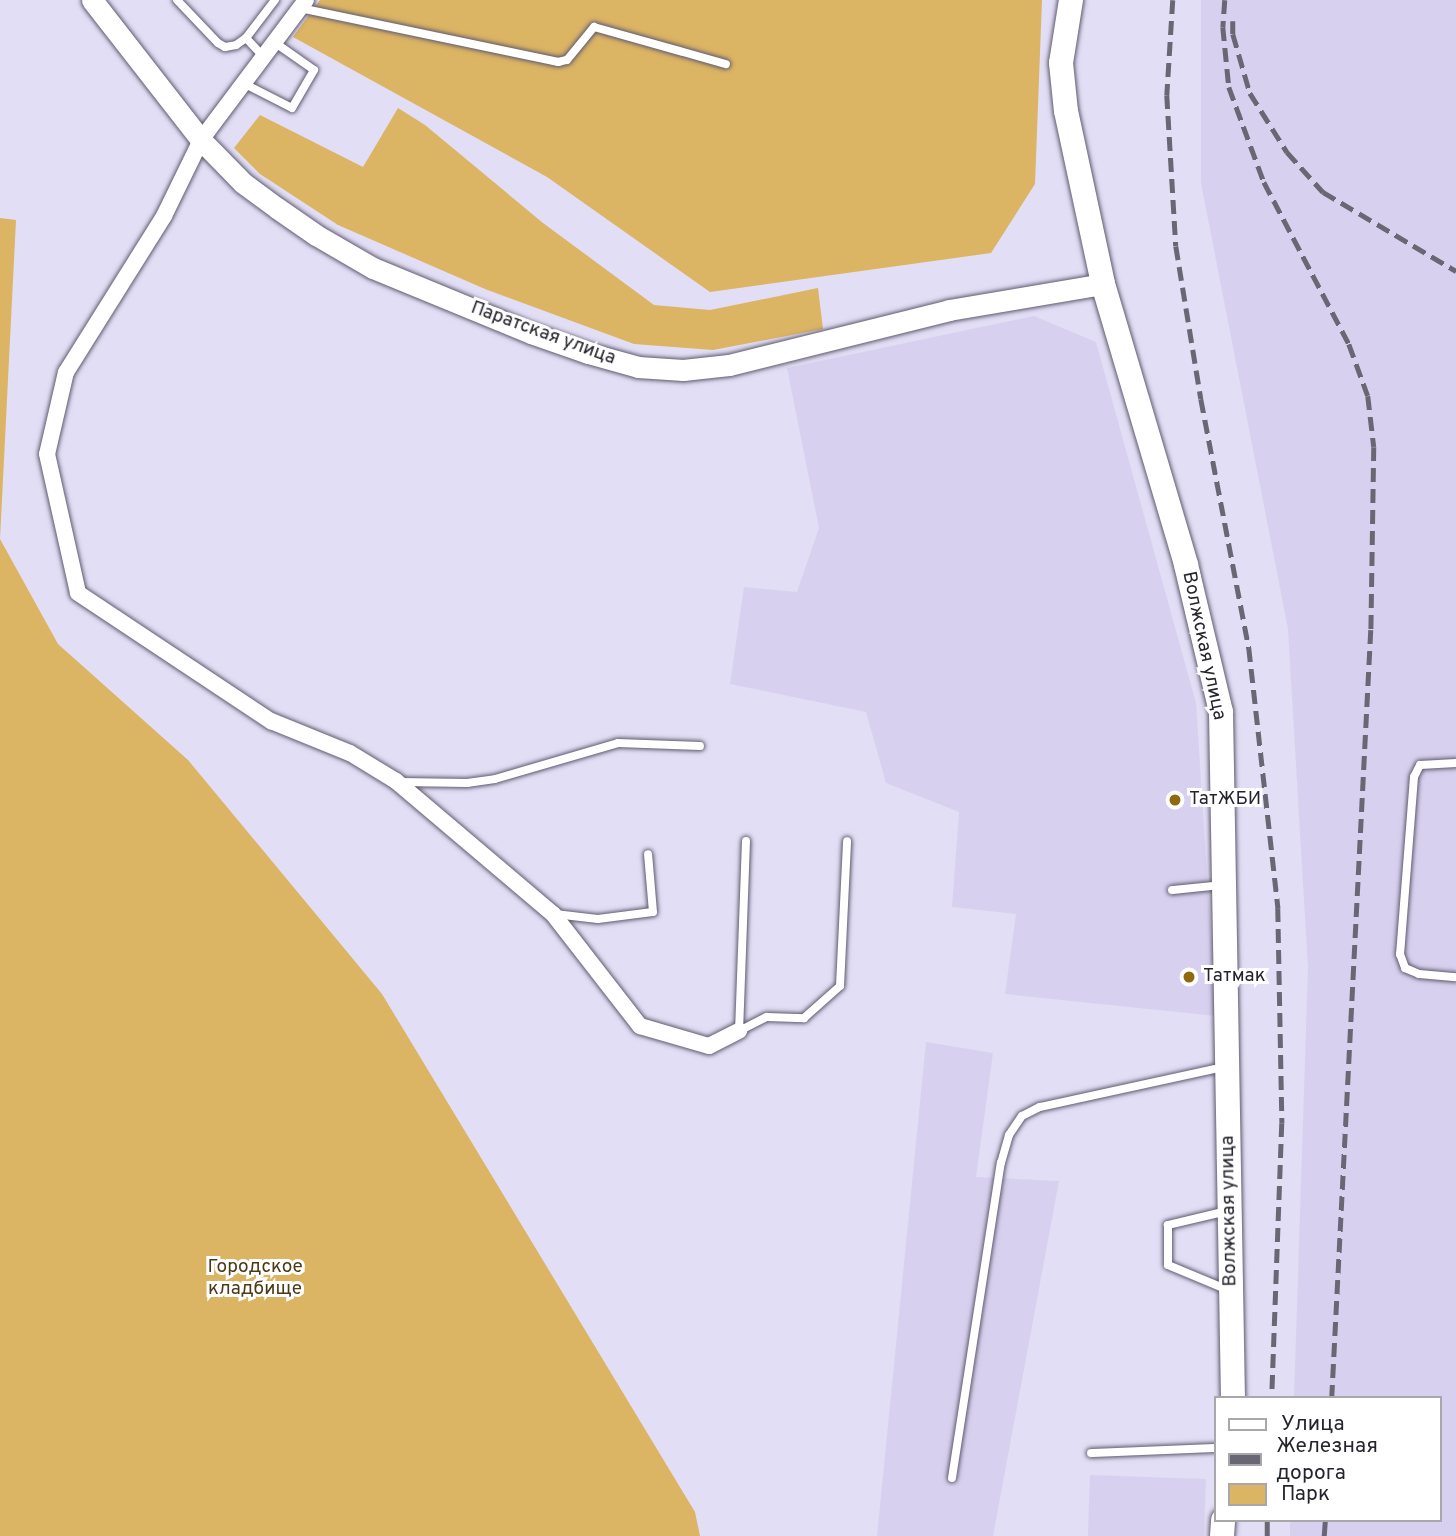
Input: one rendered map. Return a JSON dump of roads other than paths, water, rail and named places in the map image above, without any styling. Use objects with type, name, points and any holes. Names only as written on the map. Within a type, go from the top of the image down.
[{"type":"main road","name":"Паратская улица","points":[[92,0],[201,140],[260,195],[316,235],[373,268],[531,334],[638,366],[683,370],[729,365],[949,310],[1103,284]]},
{"type":"main road","name":"Волжская улица","points":[[1071,0],[1061,64],[1065,99],[1103,284],[1186,565],[1221,712],[1233,1396]]},
{"type":"street","points":[[303,4],[201,140],[164,216],[66,372],[47,454],[78,593],[271,721],[350,753],[396,781],[553,914],[640,1026],[709,1046],[739,1031]]},
{"type":"lane","points":[[177,0],[225,47],[236,45],[246,38],[275,0]]},
{"type":"lane","points":[[303,4],[558,62],[567,60],[576,52],[590,28],[601,28],[726,64]]},
{"type":"lane","points":[[246,38],[263,56]]},
{"type":"lane","points":[[243,83],[292,108],[314,70],[274,41]]},
{"type":"lane","points":[[396,781],[467,783],[495,779],[618,743],[701,746]]},
{"type":"lane","points":[[1456,763],[1420,765],[1414,777],[1400,954],[1405,968],[1419,974],[1456,977]]},
{"type":"lane","points":[[746,841],[739,1031],[767,1017],[804,1018],[840,986],[847,841]]},
{"type":"lane","points":[[553,914],[598,919],[653,912],[648,854]]},
{"type":"lane","points":[[1172,890],[1224,885]]},
{"type":"lane","points":[[952,1478],[1001,1164],[1009,1135],[1022,1116],[1040,1107],[1227,1066]]},
{"type":"lane","points":[[1230,1211],[1167,1225],[1168,1265],[1231,1291]]},
{"type":"lane","points":[[1091,1453],[1214,1448]]},
{"type":"railway","points":[[1173,0],[1167,95],[1176,246],[1201,399],[1249,648],[1278,908],[1282,1123],[1272,1396]]},
{"type":"railway","points":[[1225,0],[1223,27],[1229,87],[1264,182],[1349,344],[1368,396],[1374,447],[1371,630],[1332,1396]]},
{"type":"railway","points":[[1233,21],[1233,34],[1250,93],[1287,152],[1323,192],[1456,271]]},
{"type":"railway","points":[[1267,1522],[1267,1536]]},
{"type":"railway","points":[[1324,1536],[1325,1522]]},
{"type":"place","name":"ТатЖБИ","points":[[1175,800]]},
{"type":"place","name":"Татмак","points":[[1189,977]]},
{"type":"park label","name":"Городское кладбище","points":[[255,1279]]}]
